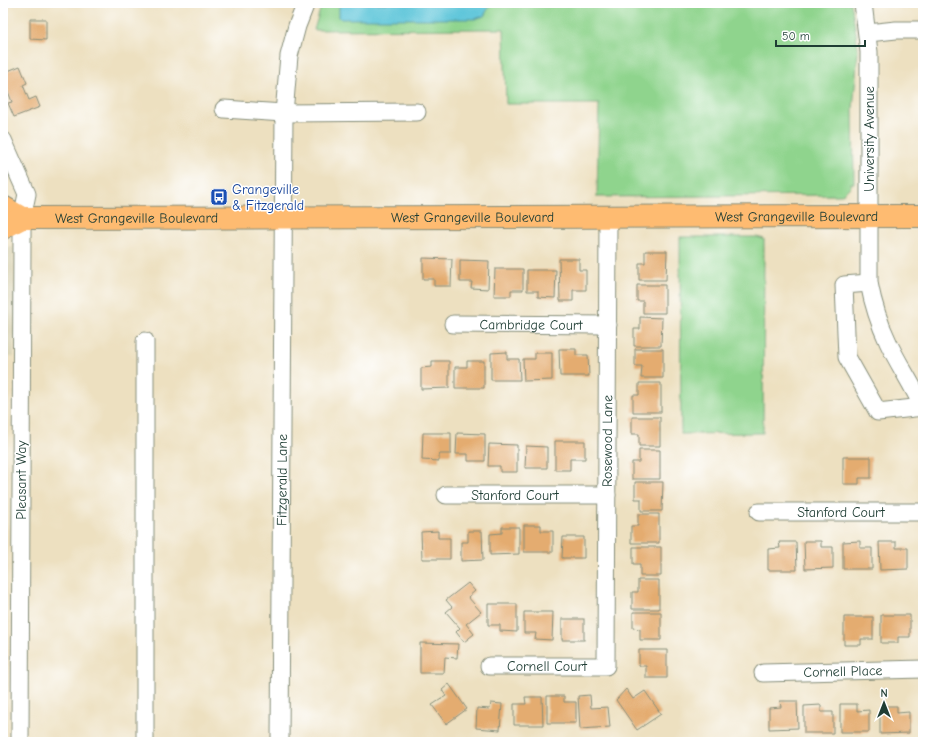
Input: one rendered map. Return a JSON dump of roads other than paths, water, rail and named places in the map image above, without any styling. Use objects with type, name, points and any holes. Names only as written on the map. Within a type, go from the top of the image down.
[{"type":"main road","points":[[3,207],[22,218]]},
{"type":"main road","name":"West Grangeville Boulevard","points":[[3,228],[22,218],[923,216]]},
{"type":"street","name":"Fitzgerald Lane","points":[[280,742],[284,112],[289,56],[306,3]]},
{"type":"street","name":"University Avenue","points":[[863,3],[868,33],[869,52],[869,283],[872,302],[888,342],[923,407]]},
{"type":"street","points":[[868,33],[896,30],[923,30]]},
{"type":"street","points":[[224,109],[284,112],[417,112]]},
{"type":"street","name":"Pleasant Way","points":[[3,140],[27,194],[22,218],[20,742]]},
{"type":"street","name":"Rosewood Lane","points":[[606,666],[608,217]]},
{"type":"street","points":[[869,283],[844,285],[847,357],[878,412],[923,407]]},
{"type":"street","name":"Cambridge Court","points":[[453,324],[608,325]]},
{"type":"street","points":[[145,341],[145,742]]},
{"type":"street","name":"Stanford Court","points":[[446,495],[607,494]]},
{"type":"street","name":"Stanford Court","points":[[759,512],[923,512]]},
{"type":"street","name":"Cornell Court","points":[[489,666],[606,666]]},
{"type":"street","name":"Cornell Place","points":[[762,672],[923,669]]},
{"type":"water","points":[[341,3],[489,3],[489,7],[484,16],[475,19],[341,19],[339,17],[339,7]]},
{"type":"place","name":"Grangeville & Fitzgerald","points":[[219,197]]}]
